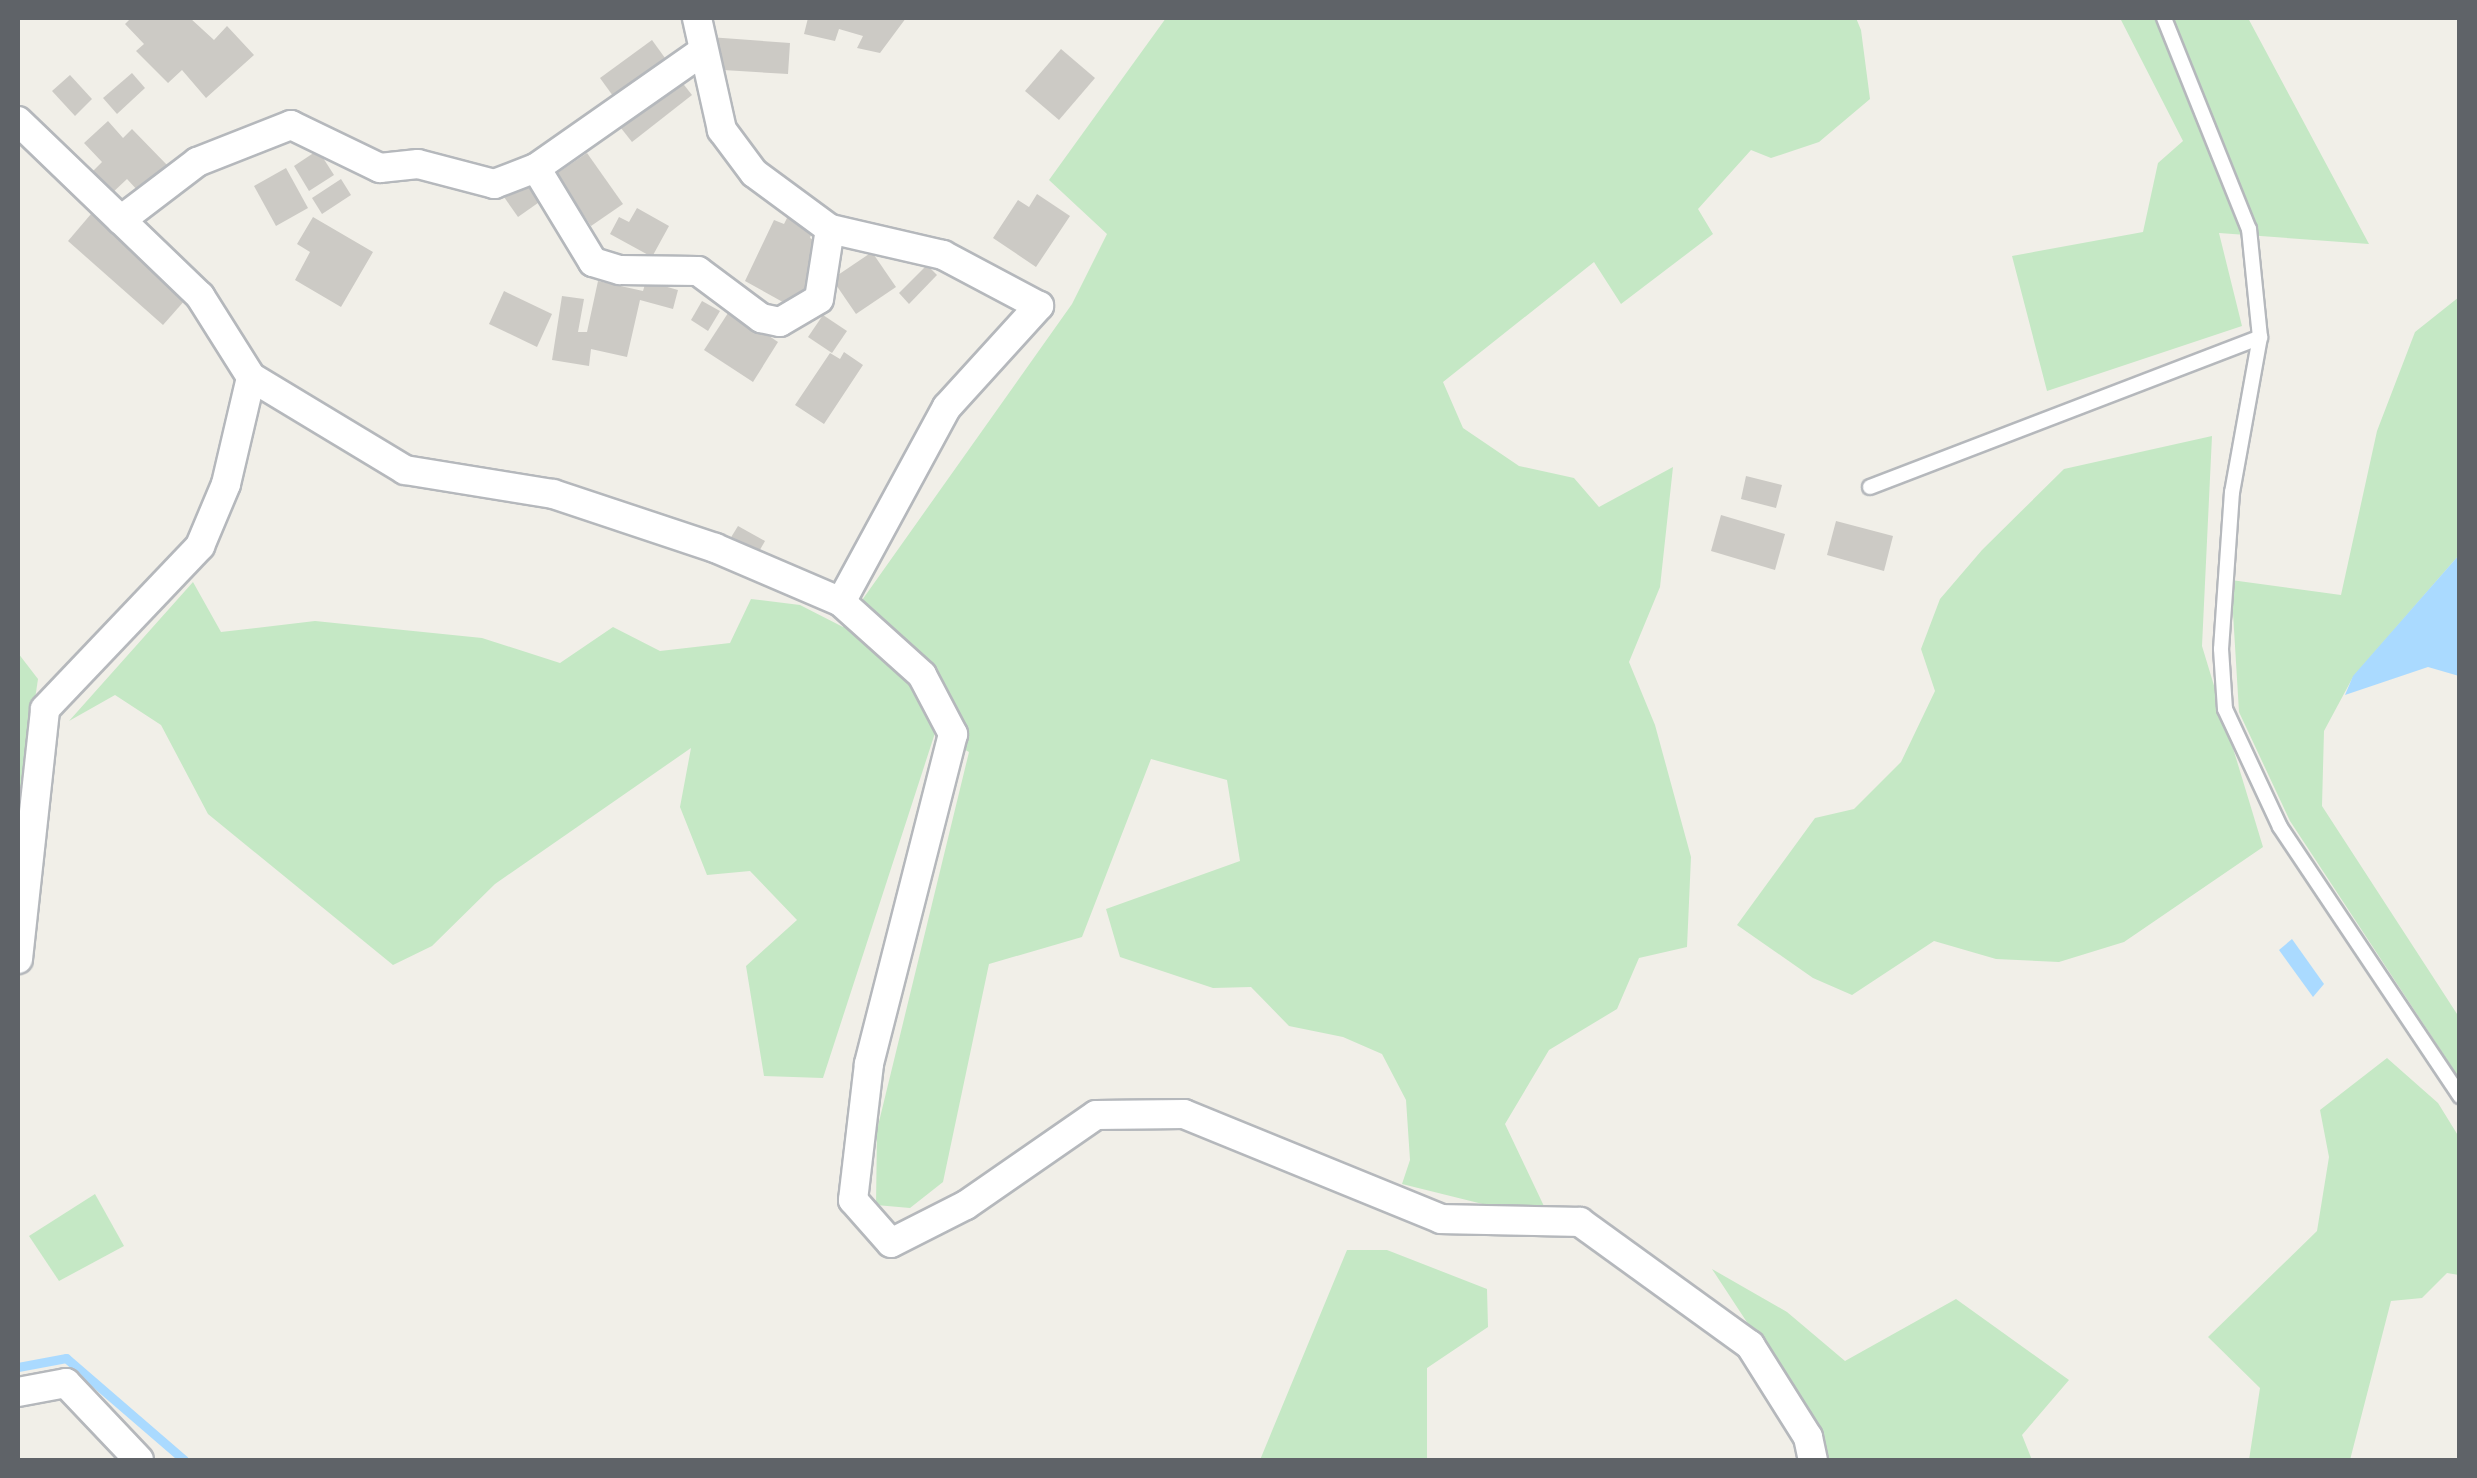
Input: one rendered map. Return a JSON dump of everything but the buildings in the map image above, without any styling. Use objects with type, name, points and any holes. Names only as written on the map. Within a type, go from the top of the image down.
[{"type":"street","points":[[697,18],[700,52],[722,130],[754,173],[830,230],[943,256],[1039,306],[947,406],[841,602]]},
{"type":"street","points":[[121,220],[196,162],[291,125],[380,168],[418,164],[494,184],[536,168],[700,52]]},
{"type":"street","points":[[18,121],[200,296],[251,378],[406,470],[553,494],[715,548],[841,602],[922,675],[953,734],[870,1064],[853,1200],[891,1242],[966,1205],[1096,1114],[1184,1114],[1440,1220],[1580,1222],[1750,1345],[1808,1438],[1813,1460]]},
{"type":"street","points":[[536,168],[593,262],[620,270],[698,270],[761,318],[780,322],[819,299],[830,230]]},
{"type":"street","points":[[18,959],[45,709],[200,546],[226,484],[251,378]]},
{"type":"street","points":[[18,1392],[66,1384],[138,1460]]},
{"type":"lane","points":[[2164,18],[2250,228],[2260,337],[2232,492],[2221,649],[2225,710],[2280,828],[2460,1096]]},
{"type":"lane","points":[[1870,488],[2260,337]]},
{"type":"green space","points":[[1166,18],[1856,18],[1861,30],[1870,99],[1819,142],[1771,158],[1751,150],[1698,209],[1713,234],[1621,304],[1594,262],[1443,382],[1463,428],[1519,466],[1574,478],[1599,507],[1673,467],[1660,587],[1629,662],[1655,725],[1691,857],[1687,947],[1639,958],[1617,1009],[1549,1050],[1505,1124],[1551,1221],[1402,1184],[1410,1160],[1406,1100],[1382,1054],[1343,1037],[1289,1026],[1251,987],[1213,988],[1120,957],[1106,909],[1240,861],[1227,780],[1151,759],[1082,937],[989,964],[943,1182],[910,1208],[876,1205],[877,1130],[969,752],[935,733],[823,1078],[764,1076],[746,966],[797,920],[750,871],[707,875],[680,807],[691,748],[495,884],[432,946],[393,965],[208,814],[161,725],[115,695],[69,721],[193,582],[221,632],[315,621],[482,638],[560,663],[613,627],[660,651],[730,643],[751,599],[800,605],[843,627],[1072,304],[1107,234],[1049,180]]},
{"type":"green space","points":[[2120,18],[2248,18],[2369,244],[2219,233],[2242,326],[2047,391],[2012,256],[2143,232],[2158,163],[2183,141]]},
{"type":"green space","points":[[2459,297],[2459,555],[2353,677],[2324,731],[2322,806],[2459,1017],[2459,1078],[2290,821],[2239,712],[2231,580],[2341,595],[2377,431],[2415,332]]},
{"type":"green space","points":[[2212,436],[2202,646],[2263,847],[2124,942],[2059,962],[1996,959],[1934,941],[1852,995],[1813,978],[1737,925],[1815,818],[1854,809],[1901,762],[1935,691],[1921,649],[1940,599],[1982,550],[2064,469]]},
{"type":"green space","points":[[18,653],[38,679],[18,812]]},
{"type":"green space","points":[[2387,1058],[2438,1103],[2459,1137],[2459,1275],[2447,1273],[2422,1298],[2391,1301],[2350,1460],[2249,1460],[2260,1388],[2208,1337],[2317,1231],[2329,1157],[2320,1110]]},
{"type":"green space","points":[[95,1194],[124,1246],[59,1281],[29,1236]]},
{"type":"green space","points":[[1347,1250],[1387,1250],[1487,1289],[1488,1327],[1427,1368],[1427,1460],[1260,1460]]},
{"type":"green space","points":[[1712,1269],[1787,1312],[1845,1361],[1956,1299],[2069,1380],[2022,1435],[2032,1460],[1827,1460],[1819,1432]]},
{"type":"water","points":[[2459,555],[2459,676],[2428,667],[2345,695],[2353,676]]},
{"type":"water","points":[[2292,939],[2324,984],[2313,997],[2279,950]]},
{"type":"waterway","points":[[18,1367],[66,1358],[184,1460]]}]
